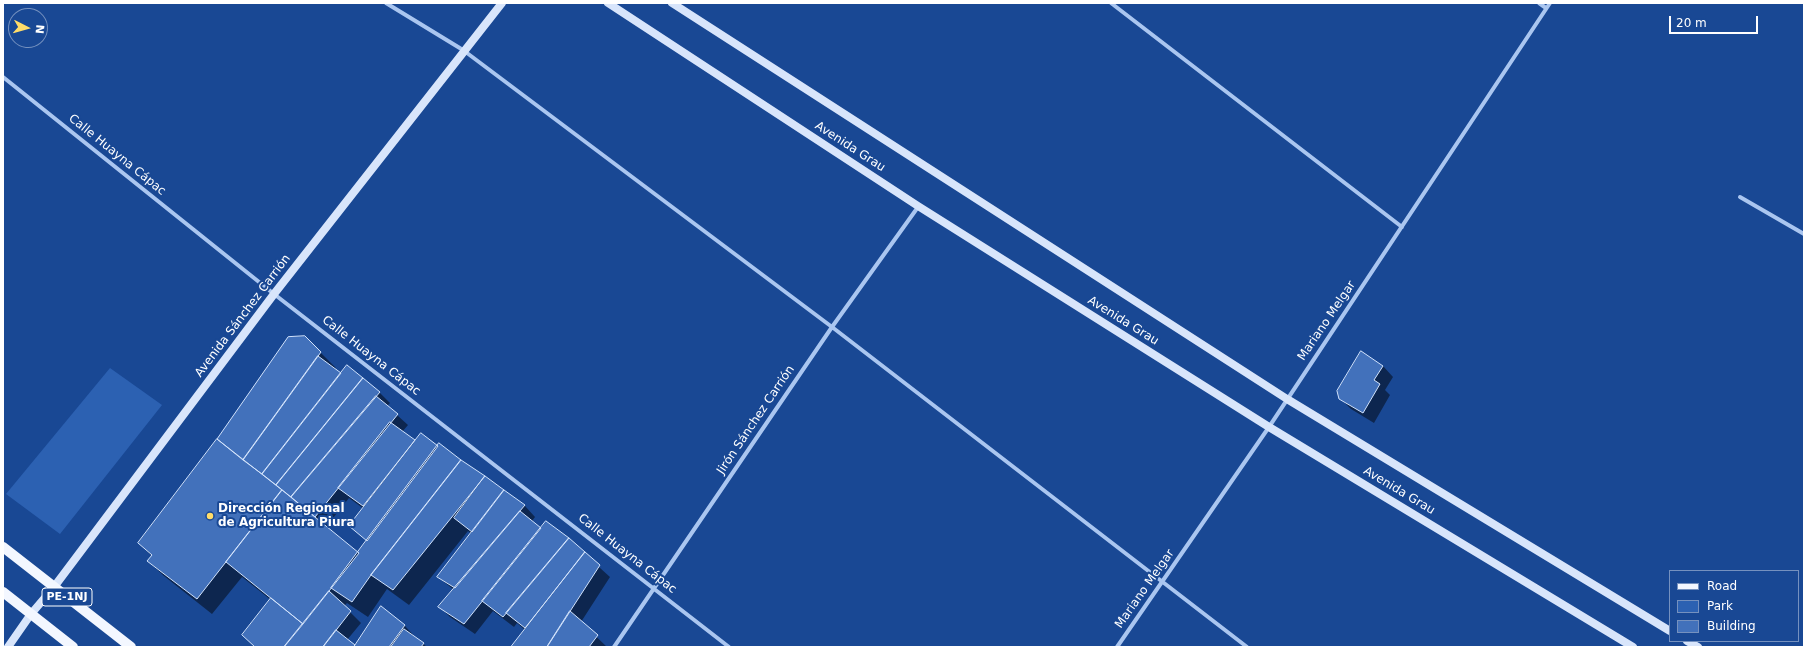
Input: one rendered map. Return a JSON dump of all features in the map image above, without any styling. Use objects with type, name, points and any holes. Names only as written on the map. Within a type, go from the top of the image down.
[{"type":"main road","name":"PE-1NJ","points":[[3,547],[131,647]]},
{"type":"main road","name":"PE-1NJ","points":[[3,592],[74,647]]},
{"type":"street","points":[[386,3],[463,50],[832,327],[1247,647]]},
{"type":"street","name":"Avenida Sánchez Carrión","points":[[8,647],[31,614],[54,587],[274,294],[463,50],[502,3]]},
{"type":"street","name":"Avenida Grau","points":[[608,3],[918,206],[1269,427],[1631,646]]},
{"type":"street","name":"Avenida Grau","points":[[672,3],[1287,399],[1669,630]]},
{"type":"street","points":[[1111,3],[1402,227]]},
{"type":"street","points":[[1539,3],[1546,8]]},
{"type":"street","name":"Mariano Melgar","points":[[1117,647],[1269,427],[1550,3]]},
{"type":"street","name":"Calle Huayna Cápac","points":[[3,77],[274,294],[654,587],[729,647]]},
{"type":"street","points":[[1740,197],[1804,234]]},
{"type":"street","name":"Jirón Sánchez Carrión","points":[[614,647],[832,327],[918,206]]},
{"type":"street","points":[[1689,642],[1698,647]]},
{"type":"green space","points":[[110,368],[162,405],[60,534],[6,494]]},
{"type":"building","points":[[305,336],[321,352],[243,460],[217,439],[288,337]]},
{"type":"building","points":[[1361,351],[1383,366],[1374,380],[1380,384],[1363,413],[1339,399],[1337,391]]},
{"type":"building","points":[[318,356],[341,373],[262,474],[243,460]]},
{"type":"building","points":[[347,365],[363,378],[276,485],[262,474]]},
{"type":"building","points":[[363,378],[380,392],[291,497],[276,485]]},
{"type":"building","points":[[376,396],[398,414],[315,517],[291,497]]},
{"type":"building","points":[[390,422],[415,440],[363,506],[338,488]]},
{"type":"building","points":[[421,433],[438,446],[367,541],[349,526]]},
{"type":"building","name":"Dirección Regional de Agricultura Piura","points":[[217,439],[282,490],[197,599],[147,561],[152,555],[138,543]]},
{"type":"building","points":[[439,443],[461,460],[371,575],[352,602],[331,588]]},
{"type":"building","points":[[461,460],[485,476],[393,590],[371,575]]},
{"type":"building","points":[[485,476],[504,490],[472,532],[454,518]]},
{"type":"building","points":[[282,490],[359,553],[303,624],[226,562]]},
{"type":"building","points":[[504,490],[525,505],[455,588],[437,577]]},
{"type":"building","points":[[520,511],[541,528],[464,624],[438,607]]},
{"type":"building","points":[[546,521],[569,538],[503,617],[482,601]]},
{"type":"building","points":[[569,538],[585,552],[525,628],[506,613]]},
{"type":"building","points":[[585,552],[600,565],[547,647],[511,647]]},
{"type":"building","points":[[329,591],[351,611],[323,647],[284,647]]},
{"type":"building","points":[[271,598],[303,624],[284,647],[255,647],[242,635]]},
{"type":"building","points":[[381,606],[405,625],[389,647],[354,647]]},
{"type":"building","points":[[570,611],[598,635],[589,647],[547,647]]},
{"type":"building","points":[[404,629],[424,643],[421,647],[391,647]]},
{"type":"building","points":[[336,630],[355,645],[353,647],[323,647]]},
{"type":"place","name":"Dirección Regional de Agricultura Piura","points":[[210,516]]}]
